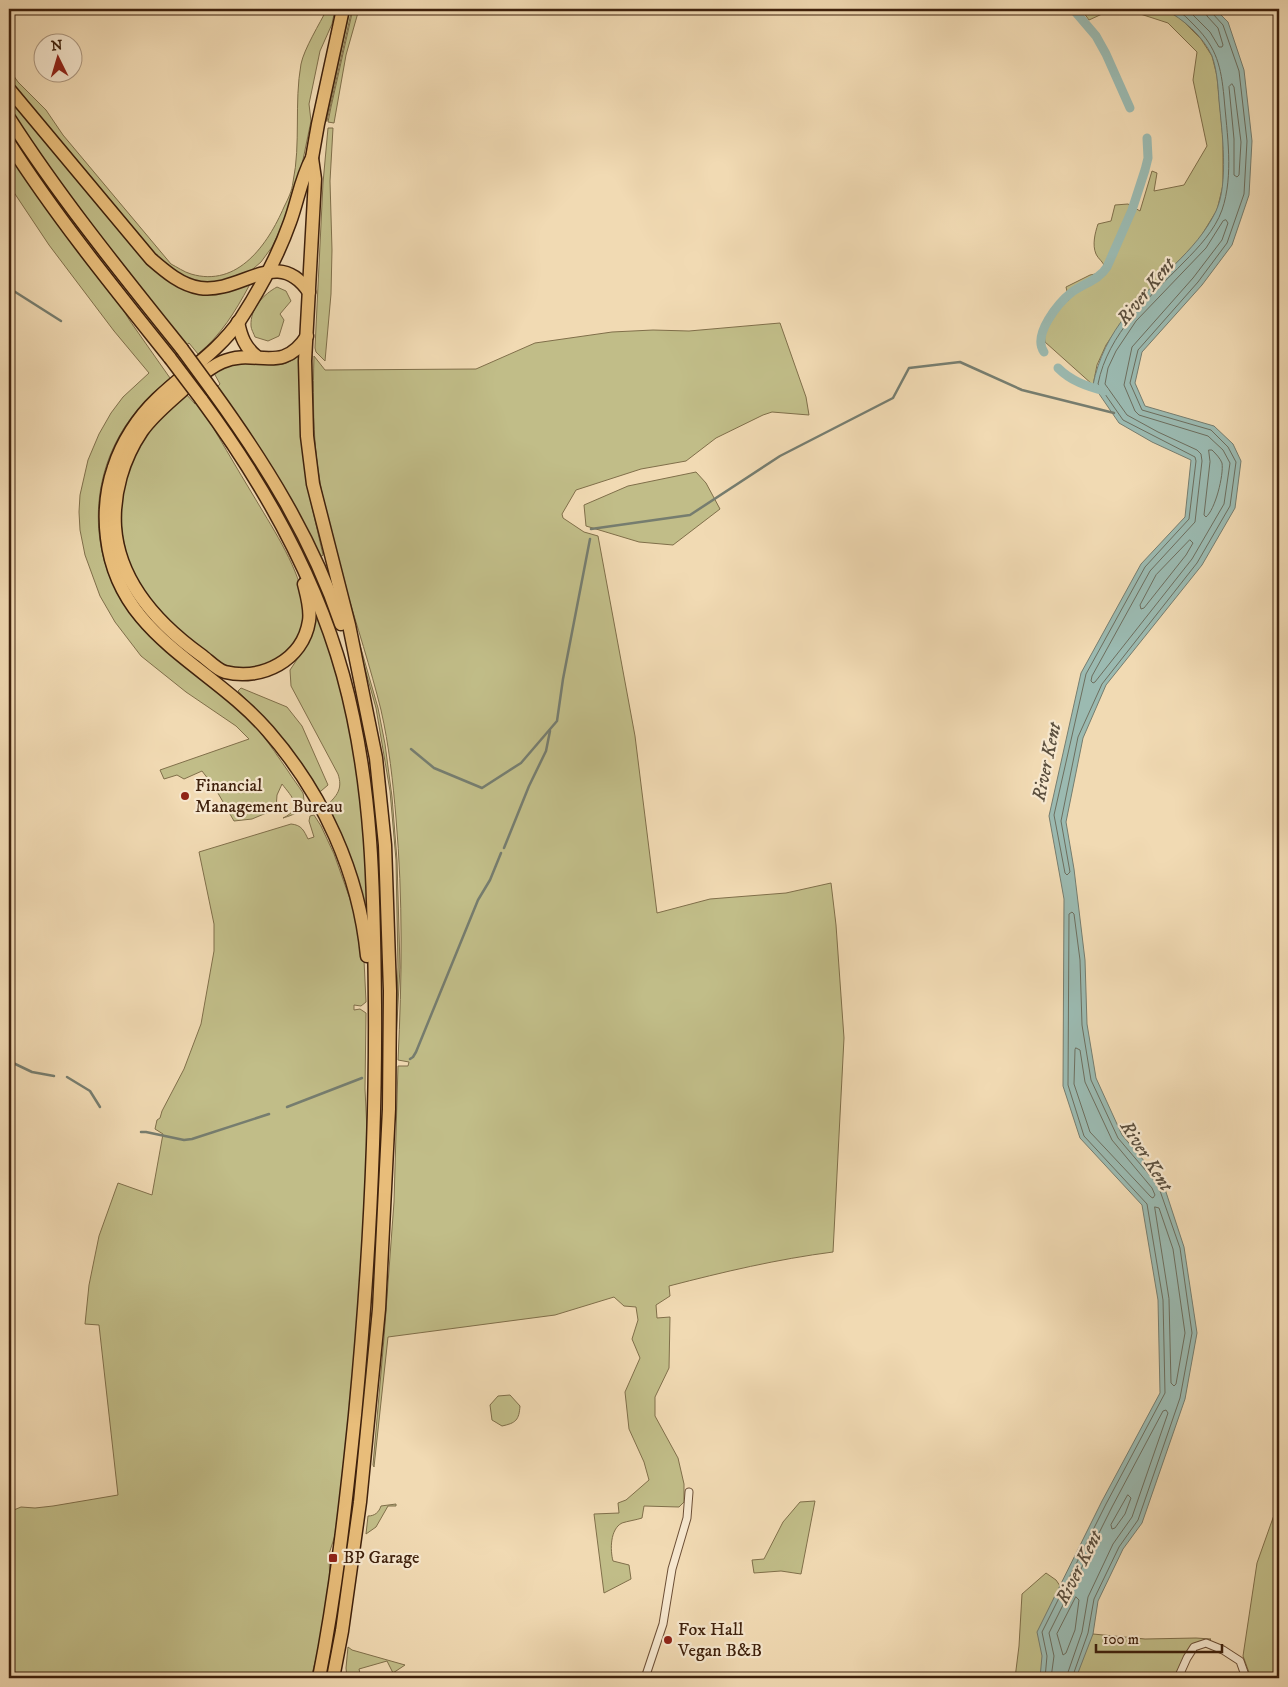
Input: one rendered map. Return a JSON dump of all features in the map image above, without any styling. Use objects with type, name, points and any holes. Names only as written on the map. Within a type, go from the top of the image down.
[{"type":"highway","points":[[343,9],[312,158],[305,172],[282,243],[268,272],[238,322],[208,357],[158,398],[134,425],[114,466],[108,488],[106,508],[108,551],[118,583],[140,618],[154,634],[226,690],[261,723],[298,769],[320,805],[341,849],[361,914],[366,945],[375,1041]]},
{"type":"highway","points":[[9,89],[151,259],[169,274],[181,282],[200,288],[220,288],[268,272],[282,271],[299,279],[309,292]]},
{"type":"highway","points":[[9,118],[77,217],[182,349],[268,472],[301,530],[334,603],[363,694]]},
{"type":"highway","points":[[9,143],[32,179],[67,227],[201,399],[261,487],[289,537],[315,593],[333,642],[352,712],[360,751],[367,794],[371,839],[374,932],[375,1041],[372,1181],[360,1360],[340,1549],[319,1678]]},
{"type":"highway","points":[[312,158],[315,186],[306,336],[306,415],[313,484],[349,625],[376,758],[385,845],[390,991],[389,1109],[379,1308],[368,1431],[352,1561],[333,1678]]},
{"type":"highway","points":[[238,322],[240,334],[247,348],[256,356]]},
{"type":"highway","points":[[289,537],[308,598],[309,621],[306,634],[294,653],[284,662],[268,670],[245,674],[224,672],[185,644],[146,605],[127,574],[121,560],[115,528],[115,499],[124,464],[143,430],[170,402],[204,372],[222,361],[237,357],[282,358],[300,347],[306,336]]},
{"type":"street","points":[[645,1678],[663,1624],[672,1569],[687,1518],[690,1492]]},
{"type":"street","points":[[1178,1678],[1186,1658],[1194,1647],[1206,1643],[1223,1650],[1240,1661],[1246,1678]]},
{"type":"shaded area","points":[[327,9],[335,9],[332,24],[320,51],[309,104],[311,121],[298,184],[272,247],[261,262],[247,274],[222,283],[198,282],[169,270],[152,254],[9,81],[9,69],[18,82],[46,110],[63,135],[171,264],[191,274],[208,277],[223,275],[237,269],[260,248],[290,195],[297,153],[298,93],[301,64]]},
{"type":"shaded area","points":[[350,9],[352,9],[326,121]]},
{"type":"shaded area","points":[[353,9],[359,9],[346,55],[334,123],[328,122],[331,107]]},
{"type":"shaded area","points":[[1081,9],[1113,9],[1089,20]]},
{"type":"shaded area","points":[[1125,9],[1164,9],[1179,17],[1201,39],[1212,56],[1217,76],[1223,139],[1223,185],[1217,210],[1198,241],[1127,314],[1106,345],[1097,365],[1093,385],[1045,342],[1047,324],[1058,307],[1069,300],[1066,287],[1090,275],[1101,273],[1105,268],[1095,250],[1095,235],[1098,224],[1111,221],[1115,205],[1128,204],[1140,211],[1152,171],[1157,173],[1154,191],[1184,185],[1207,146],[1193,80],[1197,52],[1168,23]]},
{"type":"shaded area","points":[[9,97],[114,221],[171,281],[249,284],[244,296],[227,323],[198,354],[189,343],[185,346],[68,197],[9,107]]},
{"type":"shaded area","points":[[328,128],[333,128],[330,181],[332,250],[331,294],[325,361],[316,352],[315,348],[323,183]]},
{"type":"shaded area","points":[[9,155],[117,300],[170,378],[146,400],[126,425],[113,448],[104,472],[99,497],[98,522],[101,547],[108,572],[118,595],[137,622],[228,698],[261,733],[303,793],[302,807],[292,815],[283,818],[295,806],[282,784],[277,795],[276,809],[252,819],[234,821],[215,788],[202,771],[184,779],[177,775],[164,779],[160,770],[249,739],[236,726],[186,692],[141,656],[115,622],[100,596],[85,555],[80,530],[80,495],[88,460],[99,434],[123,397],[149,373],[114,331],[49,245],[9,185]]},
{"type":"shaded area","points":[[277,287],[286,291],[291,301],[280,314],[284,320],[279,336],[268,341],[255,337],[251,327],[251,319],[259,302]]},
{"type":"shaded area","points":[[780,323],[806,397],[809,415],[772,412],[763,415],[716,438],[686,461],[641,469],[576,490],[562,514],[563,518],[584,532],[598,536],[635,736],[657,913],[710,899],[786,893],[831,883],[844,1038],[833,1252],[751,1266],[669,1286],[670,1296],[656,1305],[657,1318],[670,1317],[669,1368],[655,1397],[655,1416],[678,1458],[684,1484],[684,1502],[679,1507],[644,1506],[642,1518],[622,1523],[618,1526],[612,1540],[611,1551],[613,1561],[629,1565],[631,1579],[604,1593],[594,1514],[619,1513],[618,1503],[626,1500],[649,1480],[644,1462],[629,1429],[625,1392],[640,1358],[632,1339],[638,1320],[636,1307],[624,1306],[614,1297],[555,1315],[388,1337],[374,1467],[373,1465],[394,1202],[398,1066],[408,1066],[409,1062],[398,1060],[401,939],[400,879],[395,804],[381,710],[335,551],[321,487],[314,430],[314,356],[325,370],[476,369],[535,343],[612,332],[689,331]]},
{"type":"shaded area","points":[[312,355],[312,415],[310,357]]},
{"type":"shaded area","points":[[299,356],[302,438],[310,498],[322,556],[320,556],[217,387],[220,384],[214,373],[241,362],[280,365]]},
{"type":"shaded area","points":[[209,393],[239,436],[280,505],[276,502],[205,396]]},
{"type":"shaded area","points":[[186,394],[195,404],[198,402],[271,525],[292,564],[302,592],[305,606],[305,621],[300,634],[282,656],[269,663],[255,667],[240,668],[226,665],[180,633],[150,600],[138,582],[124,542],[121,520],[122,496],[128,463],[146,434]]},
{"type":"shaded area","points":[[312,415],[319,484],[332,547],[378,708],[392,797],[397,860],[400,967],[395,1059],[398,967],[396,860],[390,791],[376,708],[331,547],[322,508],[313,444]]},
{"type":"shaded area","points":[[696,472],[706,483],[720,509],[673,545],[639,542],[586,526],[584,505],[628,486]]},
{"type":"shaded area","points":[[318,615],[346,710],[356,764],[362,806],[367,870],[369,913],[366,915],[326,806],[338,792],[340,784],[338,774],[291,686],[290,670],[308,643],[314,616]]},
{"type":"shaded area","points":[[241,688],[287,707],[302,726],[328,785],[321,791],[318,792],[271,725],[238,691]]},
{"type":"shaded area","points":[[314,815],[334,854],[356,916],[364,960],[366,1002],[361,1006],[354,1005],[354,1010],[360,1009],[366,1013],[365,1089],[368,1151],[354,1384],[338,1526],[329,1554],[330,1588],[321,1639],[311,1678],[9,1678],[9,1512],[21,1507],[53,1506],[118,1495],[99,1325],[85,1324],[89,1285],[99,1236],[118,1183],[152,1195],[163,1134],[155,1129],[157,1120],[160,1118],[184,1069],[201,1024],[214,951],[214,924],[199,852],[291,824],[300,827],[308,839],[314,837],[309,821],[310,816]]},
{"type":"shaded area","points":[[510,1395],[520,1406],[519,1415],[511,1424],[502,1426],[492,1420],[490,1405],[498,1396]]},
{"type":"shaded area","points":[[815,1501],[801,1574],[781,1571],[754,1573],[752,1560],[764,1559],[783,1522],[800,1502]]},
{"type":"shaded area","points":[[1279,1501],[1279,1678],[1251,1678],[1243,1656],[1257,1563]]},
{"type":"shaded area","points":[[396,1504],[396,1506],[388,1506],[376,1527],[366,1534],[368,1516],[376,1513],[381,1506]]},
{"type":"shaded area","points":[[1046,1573],[1056,1580],[1093,1634],[1145,1639],[1211,1639],[1194,1647],[1174,1678],[1015,1678],[1022,1594]]},
{"type":"shaded area","points":[[348,1647],[352,1650],[405,1665],[393,1673],[387,1661],[359,1669],[361,1678],[347,1678]]},
{"type":"water","name":"River Kent","points":[[1164,9],[1215,9],[1228,22],[1244,70],[1252,141],[1249,195],[1232,245],[1202,285],[1142,352],[1135,383],[1145,406],[1214,426],[1233,444],[1241,461],[1235,508],[1202,565],[1106,685],[1083,738],[1066,822],[1074,869],[1085,960],[1087,1024],[1096,1078],[1122,1135],[1163,1183],[1184,1247],[1197,1333],[1185,1399],[1142,1523],[1123,1549],[1098,1601],[1093,1634],[1076,1678],[1040,1678],[1042,1656],[1037,1632],[1102,1501],[1160,1393],[1158,1300],[1142,1205],[1080,1138],[1063,1086],[1064,899],[1049,816],[1081,673],[1141,564],[1185,517],[1191,460],[1152,442],[1119,423],[1093,385],[1101,357],[1121,322],[1138,301],[1198,240],[1208,226],[1220,200],[1224,157],[1218,84],[1214,61],[1198,35],[1185,23]]},
{"type":"waterway","points":[[1073,9],[1096,36],[1130,108]]},
{"type":"waterway","points":[[1044,352],[1041,345],[1041,337],[1054,311],[1072,292],[1096,278],[1107,267],[1132,210],[1145,170],[1148,158],[1147,138]]},
{"type":"waterway","points":[[9,288],[61,321]]},
{"type":"waterway","points":[[591,529],[690,515],[780,456],[893,398],[909,368],[960,362],[1022,390],[1114,413]]},
{"type":"waterway","points":[[1058,368],[1079,383],[1104,391]]},
{"type":"waterway","points":[[411,749],[434,768],[482,788],[521,763],[557,721],[563,679],[590,539]]},
{"type":"waterway","points":[[504,848],[529,786],[546,751],[550,731]]},
{"type":"waterway","points":[[410,1059],[416,1052],[478,900],[490,880],[501,853]]},
{"type":"waterway","points":[[9,1061],[32,1072],[54,1076]]},
{"type":"waterway","points":[[67,1077],[90,1091],[100,1107]]},
{"type":"waterway","points":[[287,1107],[362,1078]]},
{"type":"waterway","points":[[141,1132],[184,1140],[192,1139],[269,1114]]},
{"type":"place","name":"Financial Management Bureau","points":[[185,796]]},
{"type":"place","name":"BP Garage","points":[[333,1558]]},
{"type":"place","name":"Fox Hall Vegan B&B","points":[[668,1640]]}]
